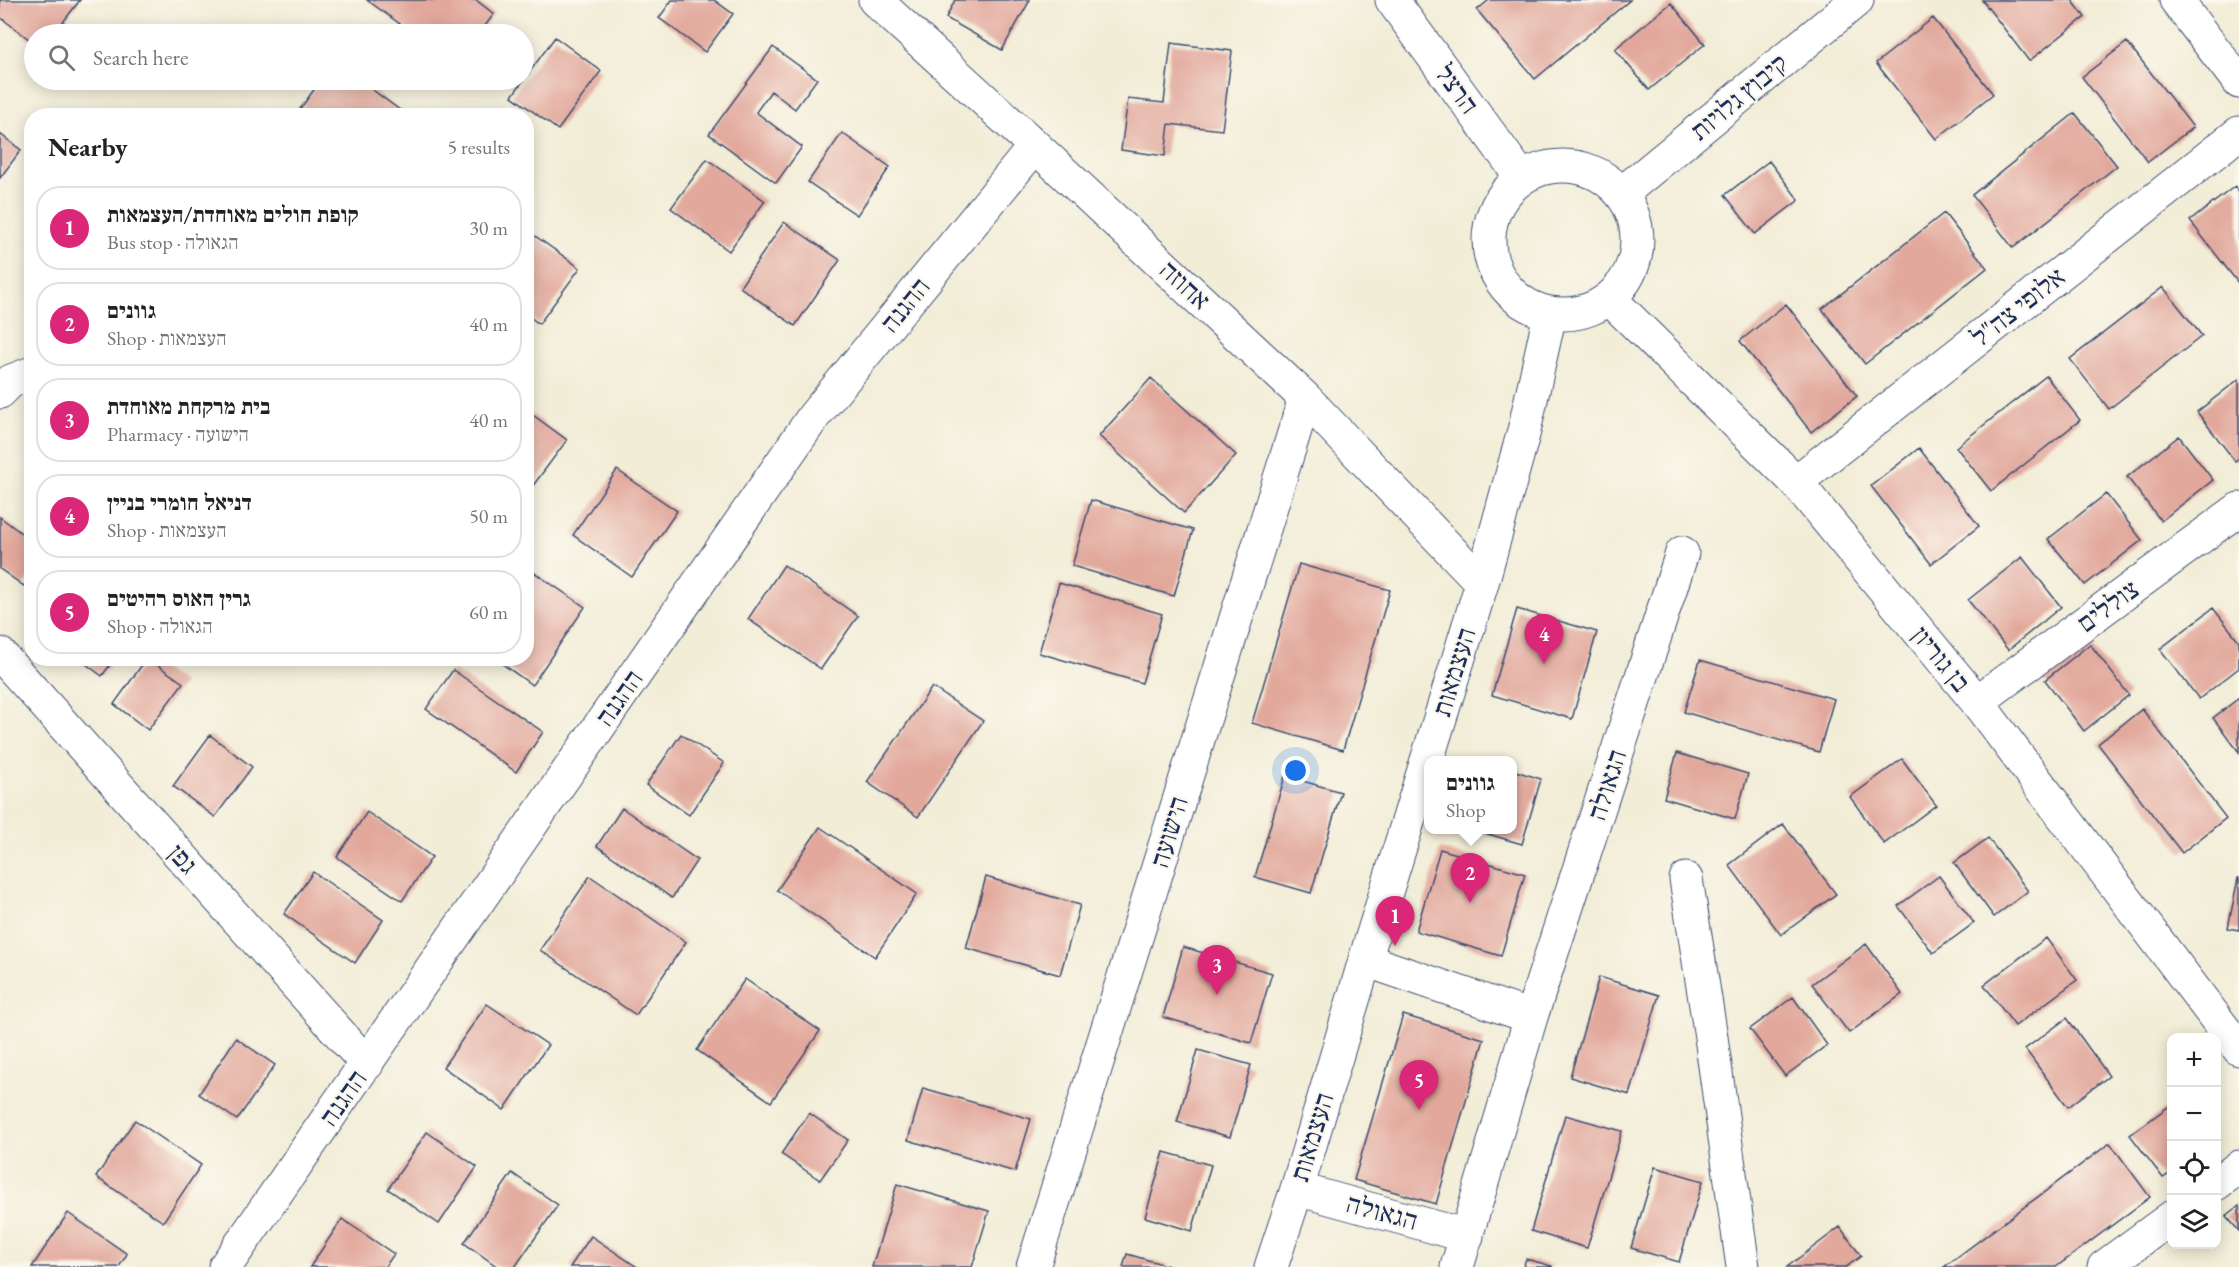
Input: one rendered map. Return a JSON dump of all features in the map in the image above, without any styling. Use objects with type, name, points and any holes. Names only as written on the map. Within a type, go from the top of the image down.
[{"type":"street","name":"אחוזה","points":[[875,0],[1305,398],[1482,583]]},
{"type":"street","name":"קיבוץ גלויות","points":[[1621,194],[1857,0]]},
{"type":"street","points":[[2176,0],[2239,82]]},
{"type":"street","name":"הרצל","points":[[1404,4],[1522,178]]},
{"type":"street","name":"אלופי צה\"ל","points":[[1796,482],[2239,133]]},
{"type":"street","name":"ההגנה","points":[[225,1267],[367,1065],[814,416],[1035,146]]},
{"type":"street","points":[[1563,165],[1586,169],[1605,179],[1621,194],[1631,211],[1636,230],[1636,249],[1632,267],[1622,284],[1609,298],[1591,309],[1571,315],[1550,314],[1526,306],[1507,290],[1494,268],[1488,243],[1492,218],[1503,195],[1522,178],[1542,168],[1563,165]]},
{"type":"street","name":"בן גוריון","points":[[1609,298],[1796,482],[1977,702],[2239,1049]]},
{"type":"street","name":"העצמאות","points":[[1428,756],[1482,583],[1524,431],[1550,314]]},
{"type":"street","points":[[0,392],[11,381],[24,376]]},
{"type":"street","name":"הישועה","points":[[1034,1267],[1305,398]]},
{"type":"street","name":"צוללים","points":[[1977,702],[2239,509]]},
{"type":"street","name":"הגאולה","points":[[1457,1267],[1531,1017],[1682,553]]},
{"type":"street","name":"גפן","points":[[0,654],[367,1065]]},
{"type":"street","name":"העצמאות","points":[[1271,1267],[1297,1189],[1424,770]]},
{"type":"street","points":[[1686,879],[1711,1036],[1743,1267]]},
{"type":"street","points":[[1365,960],[1531,1017]]},
{"type":"street","points":[[2221,1181],[2239,1167]]},
{"type":"street","name":"הגאולה","points":[[1297,1189],[1467,1236]]},
{"type":"street","points":[[2104,1267],[2167,1221]]},
{"type":"building","points":[[0,0],[80,0],[62,24],[24,24],[24,35],[0,17]]},
{"type":"building","points":[[367,0],[476,0],[494,14],[486,24],[400,24]]},
{"type":"building","points":[[672,0],[714,0],[733,14],[705,52],[659,18]]},
{"type":"building","points":[[955,0],[1030,0],[1002,50],[946,18]]},
{"type":"building","points":[[1489,0],[1630,0],[1535,79],[1477,10]]},
{"type":"building","points":[[1982,0],[2072,0],[2085,17],[2029,61]]},
{"type":"building","points":[[1671,3],[1705,44],[1649,90],[1615,49]]},
{"type":"building","points":[[1933,18],[1993,94],[1936,139],[1876,63]]},
{"type":"building","points":[[555,37],[601,71],[558,130],[534,112],[534,108],[528,108],[512,96],[516,90],[534,90],[534,66]]},
{"type":"building","points":[[2127,42],[2193,127],[2148,162],[2082,77]]},
{"type":"building","points":[[1171,43],[1232,51],[1222,130],[1169,124],[1165,156],[1121,150],[1128,99],[1164,103]]},
{"type":"building","points":[[773,47],[817,79],[795,109],[771,91],[756,112],[802,147],[776,183],[709,134]]},
{"type":"building","points":[[314,90],[373,90],[397,108],[301,108]]},
{"type":"building","points":[[2075,113],[2117,166],[2013,248],[1972,195]]},
{"type":"building","points":[[842,133],[890,167],[857,215],[808,182]]},
{"type":"building","points":[[0,134],[21,150],[0,178]]},
{"type":"building","points":[[707,159],[765,201],[729,251],[671,208]]},
{"type":"building","points":[[1769,161],[1799,200],[1755,234],[1725,195]]},
{"type":"building","points":[[2235,186],[2239,192],[2239,284],[2190,221]]},
{"type":"building","points":[[1944,213],[1987,268],[1865,364],[1822,309]]},
{"type":"building","points":[[784,222],[840,260],[795,326],[740,287]]},
{"type":"building","points":[[534,235],[580,268],[539,324],[534,320]]},
{"type":"building","points":[[2163,287],[2202,336],[2109,409],[2070,359]]},
{"type":"building","points":[[1786,304],[1857,396],[1811,432],[1740,341]]},
{"type":"building","points":[[2046,376],[2080,420],[1991,491],[1956,447]]},
{"type":"building","points":[[1151,378],[1236,455],[1184,513],[1099,436]]},
{"type":"building","points":[[2239,379],[2239,458],[2235,461],[2197,412]]},
{"type":"building","points":[[534,416],[567,440],[534,484]]},
{"type":"building","points":[[2179,436],[2213,480],[2161,521],[2127,477]]},
{"type":"building","points":[[1919,448],[1979,526],[1931,564],[1871,486]]},
{"type":"building","points":[[617,470],[677,511],[632,577],[573,535]]},
{"type":"building","points":[[2106,494],[2142,540],[2085,585],[2048,539]]},
{"type":"building","points":[[1091,500],[1193,530],[1174,596],[1072,566]]},
{"type":"building","points":[[0,517],[24,535],[24,586],[0,569]]},
{"type":"building","points":[[2022,557],[2061,607],[2008,650],[1968,600]]},
{"type":"building","points":[[1299,564],[1390,590],[1343,750],[1252,723]]},
{"type":"building","points":[[784,565],[858,616],[821,669],[748,619]]},
{"type":"building","points":[[534,572],[585,607],[532,685],[505,666],[534,666]]},
{"type":"building","points":[[1059,583],[1162,614],[1142,683],[1039,653]]},
{"type":"building","points":[[2213,608],[2239,641],[2239,668],[2199,699],[2160,649]]},
{"type":"building","points":[[1517,609],[1597,632],[1572,719],[1492,695]]},
{"type":"building","points":[[2090,644],[2129,695],[2084,731],[2045,680]]},
{"type":"building","points":[[1700,660],[1834,699],[1819,752],[1684,712]]},
{"type":"building","points":[[89,666],[109,666],[102,676]]},
{"type":"building","points":[[141,666],[159,666],[183,683],[148,730],[114,704]]},
{"type":"building","points":[[453,670],[543,732],[516,772],[426,709]]},
{"type":"building","points":[[932,687],[983,721],[918,817],[867,782]]},
{"type":"building","points":[[2239,698],[2239,752],[2213,718]]},
{"type":"building","points":[[2142,709],[2226,818],[2182,853],[2098,744]]},
{"type":"building","points":[[681,734],[724,763],[689,815],[646,785]]},
{"type":"building","points":[[210,735],[252,767],[215,817],[173,786]]},
{"type":"building","points":[[1677,753],[1748,774],[1735,819],[1664,798]]},
{"type":"building","points":[[1902,759],[1936,805],[1884,844],[1850,797]]},
{"type":"building","points":[[1517,772],[1541,779],[1522,844],[1488,834],[1517,834]]},
{"type":"building","points":[[1285,776],[1341,792],[1311,893],[1255,877]]},
{"type":"building","points":[[622,808],[697,860],[672,898],[597,846]]},
{"type":"building","points":[[367,812],[432,857],[402,901],[337,857]]},
{"type":"building","points":[[1783,824],[1836,894],[1781,935],[1729,865]]},
{"type":"building","points":[[820,827],[917,894],[875,957],[777,890]]},
{"type":"building","points":[[1988,838],[2028,891],[1994,917],[1954,863]]},
{"type":"building","points":[[1440,849],[1525,874],[1501,956],[1416,931]]},
{"type":"building","points":[[313,872],[383,920],[355,963],[284,914]]},
{"type":"building","points":[[590,876],[686,942],[636,1015],[540,950]]},
{"type":"building","points":[[1939,876],[1974,923],[1933,953],[1898,906]]},
{"type":"building","points":[[986,877],[1080,905],[1060,975],[966,948]]},
{"type":"building","points":[[2239,878],[2239,930],[2228,928]]},
{"type":"building","points":[[2046,938],[2077,980],[2015,1026],[1984,985]]},
{"type":"building","points":[[1866,944],[1902,994],[1849,1033],[1812,984]]},
{"type":"building","points":[[1183,947],[1272,973],[1251,1043],[1163,1017]]},
{"type":"building","points":[[1599,977],[1659,995],[1630,1095],[1570,1077]]},
{"type":"building","points":[[745,979],[820,1031],[771,1102],[697,1050]]},
{"type":"building","points":[[1793,997],[1827,1045],[1785,1076],[1750,1029]]},
{"type":"building","points":[[487,1004],[548,1045],[504,1110],[443,1067]]},
{"type":"building","points":[[1403,1015],[1484,1039],[1436,1204],[1354,1180]]},
{"type":"building","points":[[2067,1018],[2109,1076],[2068,1107],[2025,1049]]},
{"type":"building","points":[[236,1038],[275,1065],[237,1120],[199,1094]]},
{"type":"building","points":[[1198,1050],[1251,1065],[1230,1137],[1177,1122]]},
{"type":"building","points":[[923,1088],[1031,1119],[1015,1172],[908,1140]]},
{"type":"building","points":[[2167,1108],[2167,1175],[2163,1178],[2130,1135]]},
{"type":"building","points":[[809,1113],[848,1140],[820,1180],[781,1154]]},
{"type":"building","points":[[1565,1115],[1622,1131],[1587,1248],[1531,1231]]},
{"type":"building","points":[[135,1120],[201,1165],[163,1222],[96,1177]]},
{"type":"building","points":[[427,1132],[477,1167],[439,1224],[388,1189]]},
{"type":"building","points":[[2110,1143],[2150,1197],[2056,1267],[1944,1267]]},
{"type":"building","points":[[1164,1152],[1211,1165],[1192,1231],[1145,1217]]},
{"type":"building","points":[[1655,1167],[1703,1181],[1679,1262],[1631,1248]]},
{"type":"building","points":[[512,1173],[558,1205],[515,1267],[498,1267],[464,1243]]},
{"type":"building","points":[[897,1184],[989,1211],[972,1267],[872,1267]]},
{"type":"building","points":[[2239,1206],[2239,1231],[2226,1216]]},
{"type":"building","points":[[68,1213],[127,1254],[119,1267],[32,1267]]},
{"type":"building","points":[[342,1219],[394,1254],[385,1267],[310,1267]]},
{"type":"building","points":[[1840,1227],[1861,1256],[1846,1267],[1787,1267]]},
{"type":"building","points":[[591,1236],[637,1267],[570,1267]]},
{"type":"building","points":[[1127,1254],[1169,1266],[1169,1267],[1123,1267]]},
{"type":"building","points":[[1526,1259],[1552,1266],[1552,1267],[1523,1267]]},
{"type":"place","name":"דניאל חומרי בניין","points":[[1544,664]]},
{"type":"place","name":"גוונים","points":[[1470,903]]},
{"type":"place","name":"קופת חולים מאוחדת/העצמאות","points":[[1395,946]]},
{"type":"place","name":"בית מרקחת מאוחדת","points":[[1217,995]]},
{"type":"place","name":"גרין האוס רהיטים","points":[[1419,1110]]}]
